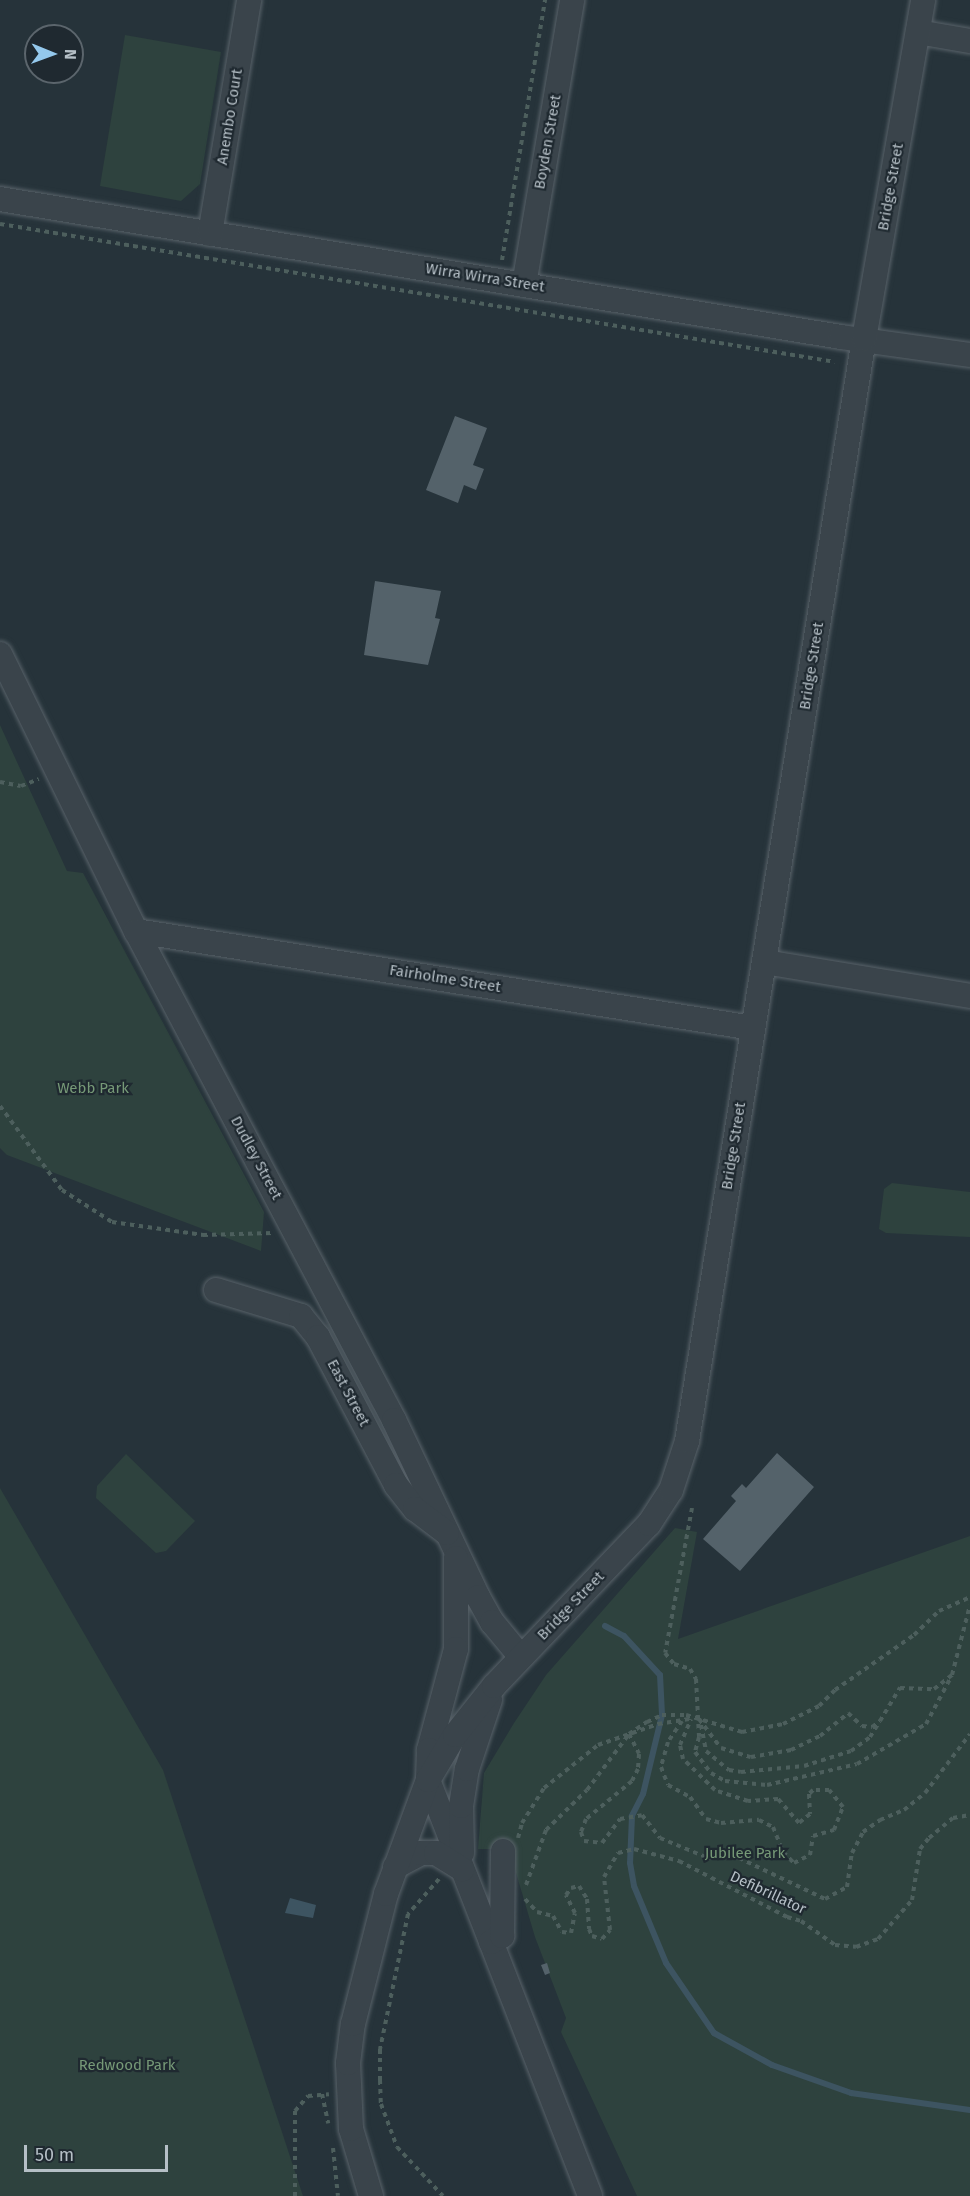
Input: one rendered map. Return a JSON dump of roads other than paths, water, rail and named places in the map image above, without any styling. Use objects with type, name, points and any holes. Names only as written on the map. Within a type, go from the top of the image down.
[{"type":"street","name":"Anembo Court","points":[[210,234],[249,0]]},
{"type":"street","name":"Boyden Street","points":[[524,285],[572,0]]},
{"type":"street","name":"Bridge Street","points":[[371,2196],[351,2129],[348,2095],[353,2024],[395,1867],[428,1780],[455,1735],[520,1656],[650,1524],[675,1481],[687,1440],[864,339],[924,0]]},
{"type":"street","points":[[918,32],[970,41]]},
{"type":"street","name":"Wirra Wirra Street","points":[[0,199],[524,285],[970,354]]},
{"type":"street","name":"Dudley Street","points":[[0,654],[136,931],[294,1230],[492,1622],[520,1656]]},
{"type":"street","name":"Fairholme Street","points":[[136,931],[753,1028]]},
{"type":"street","points":[[765,962],[970,996]]},
{"type":"street","name":"East Street","points":[[216,1290],[301,1316],[318,1336],[396,1485],[415,1509],[453,1541]]},
{"type":"street","points":[[453,1541],[456,1649],[429,1750],[428,1780],[590,2196]]},
{"type":"street","points":[[462,1869],[462,1806],[467,1769],[494,1686]]},
{"type":"street","points":[[491,1942],[502,1936],[510,1848]]},
{"type":"street","points":[[395,1867],[422,1853],[436,1853],[462,1869]]},
{"type":"water","points":[[290,1898],[316,1905],[313,1918],[285,1913]]},
{"type":"waterway","points":[[605,1626],[624,1636],[660,1675],[662,1715],[643,1794],[632,1816],[630,1863],[634,1886],[666,1963],[714,2033],[772,2065],[851,2093],[970,2110]]},
{"type":"park label","name":"Webb Park","points":[[93,1089]]},
{"type":"park label","name":"Jubilee Park","points":[[745,1854]]},
{"type":"park label","name":"Redwood Park","points":[[127,2066]]}]
